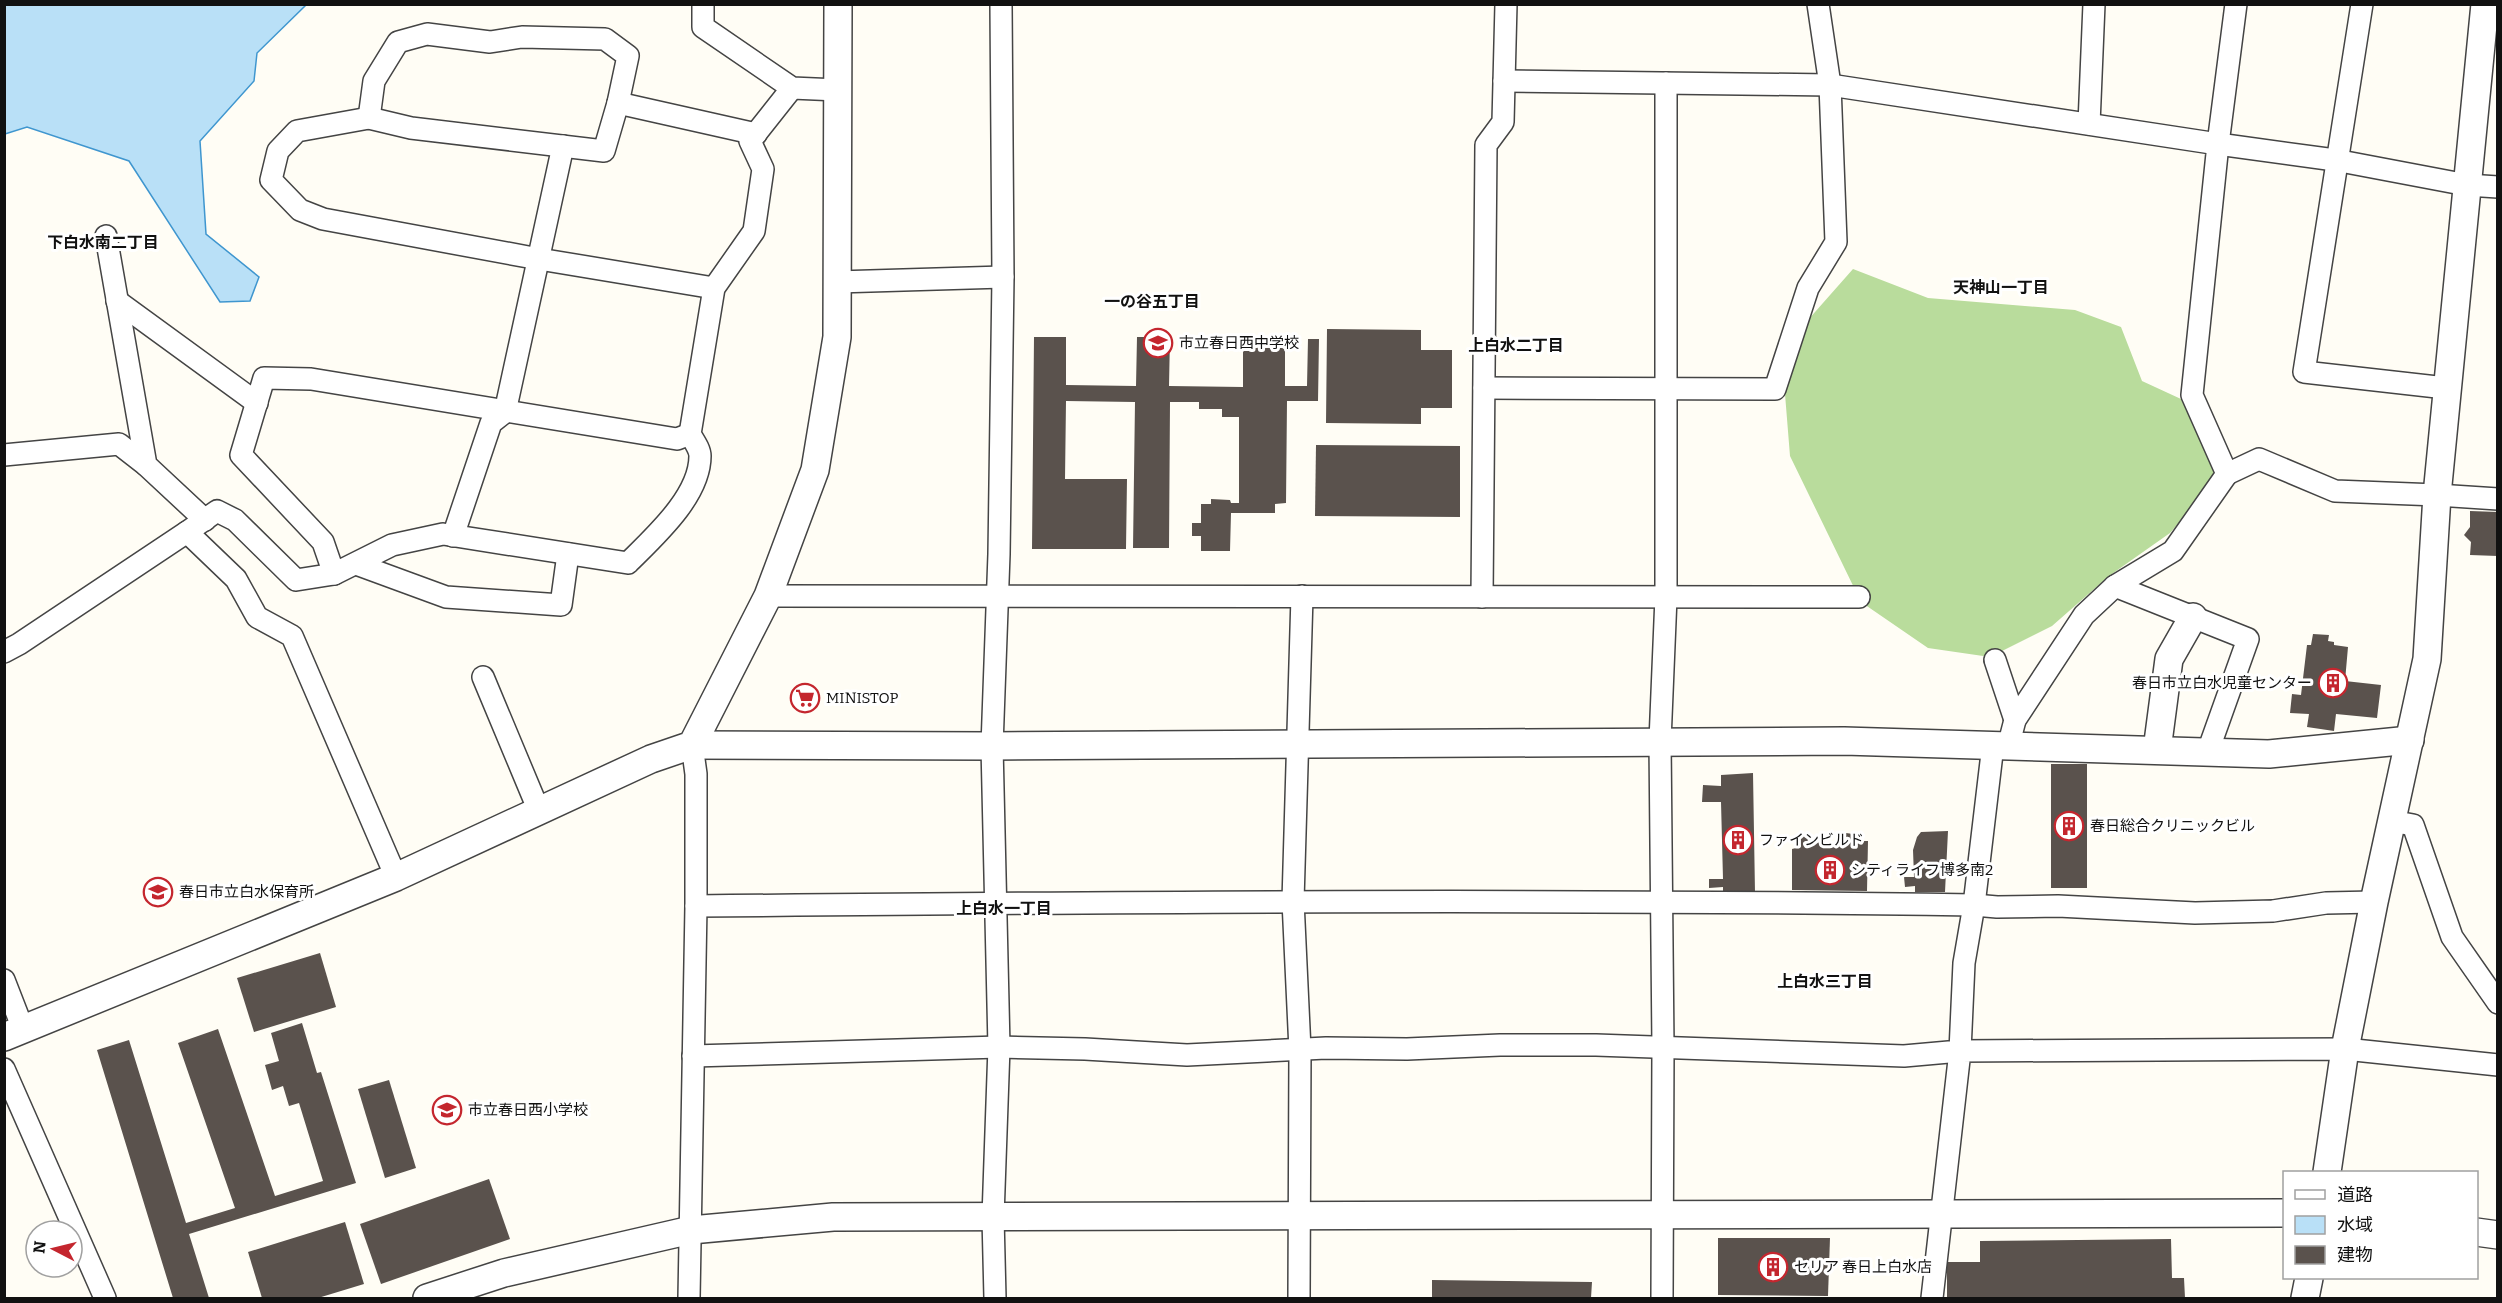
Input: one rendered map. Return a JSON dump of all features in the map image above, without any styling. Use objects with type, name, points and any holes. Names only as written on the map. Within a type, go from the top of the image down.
[{"type":"street","points":[[703,4],[703,27],[792,88],[838,90]]},
{"type":"street","points":[[689,1299],[696,906],[696,774],[692,745],[768,597],[815,470],[837,336],[838,4]]},
{"type":"street","points":[[995,1299],[993,1218],[999,1047],[992,746],[998,595],[1003,277],[1000,4]]},
{"type":"street","points":[[1482,597],[1486,145],[1503,122],[1506,4]]},
{"type":"street","points":[[1484,388],[1774,390],[1808,288],[1836,242],[1830,85],[1818,4]]},
{"type":"street","points":[[2089,124],[2094,4]]},
{"type":"street","points":[[2227,474],[2192,396],[2218,144],[2236,4]]},
{"type":"street","points":[[2362,4],[2335,160],[2304,372],[2446,388]]},
{"type":"street","points":[[2327,1171],[2345,1049],[2391,821],[2427,659],[2446,388],[2485,4]]},
{"type":"street","points":[[369,118],[374,81],[398,42],[427,34],[490,42],[522,37],[605,39],[628,56],[618,103],[604,151],[411,128],[369,118],[297,131],[278,152],[271,180],[300,210],[323,219],[539,260],[714,288]]},
{"type":"street","points":[[1504,81],[1830,85],[2335,160],[2467,185],[2498,187]]},
{"type":"street","points":[[1662,1299],[1663,1048],[1660,741],[1666,597],[1666,83]]},
{"type":"street","points":[[4,651],[19,644],[217,511],[235,520],[296,580],[334,574],[392,545],[442,534],[628,563],[666,525],[695,482],[700,454],[690,434],[714,288],[754,231],[763,169],[750,141],[792,88]]},
{"type":"street","points":[[618,103],[756,134]]},
{"type":"street","points":[[453,536],[491,423],[505,412],[563,146]]},
{"type":"street","points":[[106,236],[146,465]]},
{"type":"street","points":[[837,282],[1003,277]]},
{"type":"street","points":[[117,301],[257,403]]},
{"type":"street","points":[[334,574],[323,542],[241,454],[264,378],[311,379],[677,439],[690,434]]},
{"type":"street","points":[[4,454],[119,444],[146,465],[205,520]]},
{"type":"street","points":[[1932,1299],[1960,1051],[1964,963],[2001,746],[2015,720],[2084,615],[2115,586],[2173,551],[2227,474],[2259,459],[2335,491],[2498,500]]},
{"type":"street","points":[[187,532],[236,579],[256,617],[292,636],[396,877]]},
{"type":"street","points":[[356,564],[446,597],[561,604],[568,554]]},
{"type":"street","points":[[2115,586],[2248,639],[2208,752]]},
{"type":"street","points":[[768,597],[998,595],[1859,597]]},
{"type":"street","points":[[1299,1299],[1300,1050],[1293,900],[1302,596]]},
{"type":"street","points":[[2157,750],[2169,659],[2193,617]]},
{"type":"street","points":[[1995,660],[2015,720]]},
{"type":"street","points":[[483,677],[538,811]]},
{"type":"street","points":[[4,980],[14,1033],[396,877],[651,759],[692,745],[992,746],[1844,741],[2268,754],[2410,740]]},
{"type":"street","points":[[2391,821],[2413,825],[2452,938],[2498,1004]]},
{"type":"street","points":[[696,906],[1293,900],[1661,900],[1974,905],[1997,908],[2058,906],[2195,914],[2273,911],[2326,903],[2374,902]]},
{"type":"street","points":[[693,1056],[999,1047],[1187,1055],[1500,1046],[1663,1048],[1904,1056],[1960,1051],[2345,1049],[2498,1065]]},
{"type":"street","points":[[4,1069],[105,1299]]},
{"type":"street","points":[[427,1299],[504,1273],[691,1230],[833,1217],[2283,1213]]},
{"type":"street","points":[[2478,1232],[2498,1235]]},
{"type":"street","points":[[2305,1299],[2308,1279]]},
{"type":"green space","points":[[1853,269],[1928,298],[2075,310],[2121,327],[2142,381],[2181,399],[2216,463],[2216,479],[2170,533],[2109,576],[2052,626],[1990,657],[1928,648],[1861,602],[1790,456],[1785,394],[1800,329]]},
{"type":"water","points":[[4,5],[306,5],[257,53],[254,81],[200,141],[206,234],[259,277],[250,301],[220,302],[129,161],[27,127],[5,134]]},
{"type":"building","points":[[1327,329],[1421,330],[1421,350],[1452,350],[1452,408],[1421,408],[1421,424],[1326,423]]},
{"type":"building","points":[[1034,337],[1066,337],[1066,385],[1136,386],[1137,337],[1170,337],[1169,386],[1243,387],[1243,338],[1285,338],[1285,386],[1307,386],[1308,339],[1319,339],[1318,401],[1287,401],[1286,503],[1275,504],[1275,513],[1231,513],[1230,551],[1201,551],[1201,536],[1192,536],[1192,523],[1201,523],[1201,504],[1211,504],[1211,499],[1239,503],[1239,417],[1222,417],[1222,409],[1199,409],[1199,402],[1170,402],[1169,548],[1133,548],[1135,402],[1066,401],[1065,479],[1127,479],[1126,549],[1032,549]]},
{"type":"building","points":[[1316,445],[1460,446],[1460,517],[1315,516]]},
{"type":"building","points":[[2470,511],[2498,512],[2498,556],[2470,555],[2471,542],[2464,535],[2470,527]]},
{"type":"building","name":"春日市立白水児童センター","points":[[2313,634],[2329,635],[2328,641],[2334,642],[2334,645],[2348,647],[2345,681],[2381,685],[2377,718],[2336,714],[2334,731],[2307,727],[2309,714],[2290,713],[2292,694],[2301,695],[2307,645],[2311,645]]},
{"type":"building","name":"春日総合クリニックビル","points":[[2051,764],[2087,764],[2087,888],[2051,888]]},
{"type":"building","name":"ファインビルド","points":[[1753,773],[1755,893],[1723,894],[1723,887],[1709,888],[1709,879],[1723,879],[1721,802],[1702,802],[1703,785],[1721,786],[1721,775]]},
{"type":"building","points":[[1948,831],[1945,892],[1915,892],[1915,886],[1905,887],[1904,877],[1914,877],[1913,850],[1917,837],[1921,832]]},
{"type":"building","name":"シティライフ博多南2","points":[[1846,833],[1860,835],[1860,841],[1868,841],[1867,891],[1792,890],[1792,849],[1796,848],[1802,835],[1809,836],[1808,842],[1843,844]]},
{"type":"building","points":[[320,953],[336,1007],[254,1032],[237,978]]},
{"type":"building","points":[[302,1023],[317,1073],[321,1072],[356,1183],[189,1234],[209,1298],[173,1298],[97,1050],[129,1040],[186,1223],[235,1208],[178,1043],[218,1029],[275,1196],[323,1181],[299,1103],[289,1106],[283,1086],[272,1090],[265,1065],[279,1061],[271,1033]]},
{"type":"building","points":[[389,1080],[416,1168],[385,1178],[358,1089]]},
{"type":"building","points":[[489,1179],[510,1239],[381,1284],[360,1224]]},
{"type":"building","points":[[345,1222],[364,1284],[318,1298],[262,1298],[248,1252]]},
{"type":"building","name":"セリア 春日上白水店","points":[[1718,1238],[1830,1238],[1828,1296],[1718,1295]]},
{"type":"building","points":[[2171,1239],[2172,1278],[2184,1278],[2185,1298],[1947,1298],[1947,1262],[1980,1262],[1980,1241]]},
{"type":"building","points":[[1432,1280],[1592,1282],[1591,1298],[1432,1298]]},
{"type":"place","name":"市立春日西中学校","points":[[1158,343]]},
{"type":"place","name":"春日市立白水児童センター","points":[[2333,683]]},
{"type":"place","name":"MINISTOP","points":[[805,698]]},
{"type":"place","name":"春日総合クリニックビル","points":[[2069,826]]},
{"type":"place","name":"ファインビルド","points":[[1738,840]]},
{"type":"place","name":"シティライフ博多南2","points":[[1830,870]]},
{"type":"place","name":"春日市立白水保育所","points":[[158,892]]},
{"type":"place","name":"市立春日西小学校","points":[[447,1110]]},
{"type":"place","name":"セリア 春日上白水店","points":[[1773,1267]]},
{"type":"district","name":"下白水南二丁目","points":[[103,242]]},
{"type":"district","name":"天神山一丁目","points":[[2001,287]]},
{"type":"district","name":"一の谷五丁目","points":[[1152,301]]},
{"type":"district","name":"上白水二丁目","points":[[1516,345]]},
{"type":"district","name":"上白水一丁目","points":[[1004,908]]},
{"type":"district","name":"上白水三丁目","points":[[1825,981]]}]
